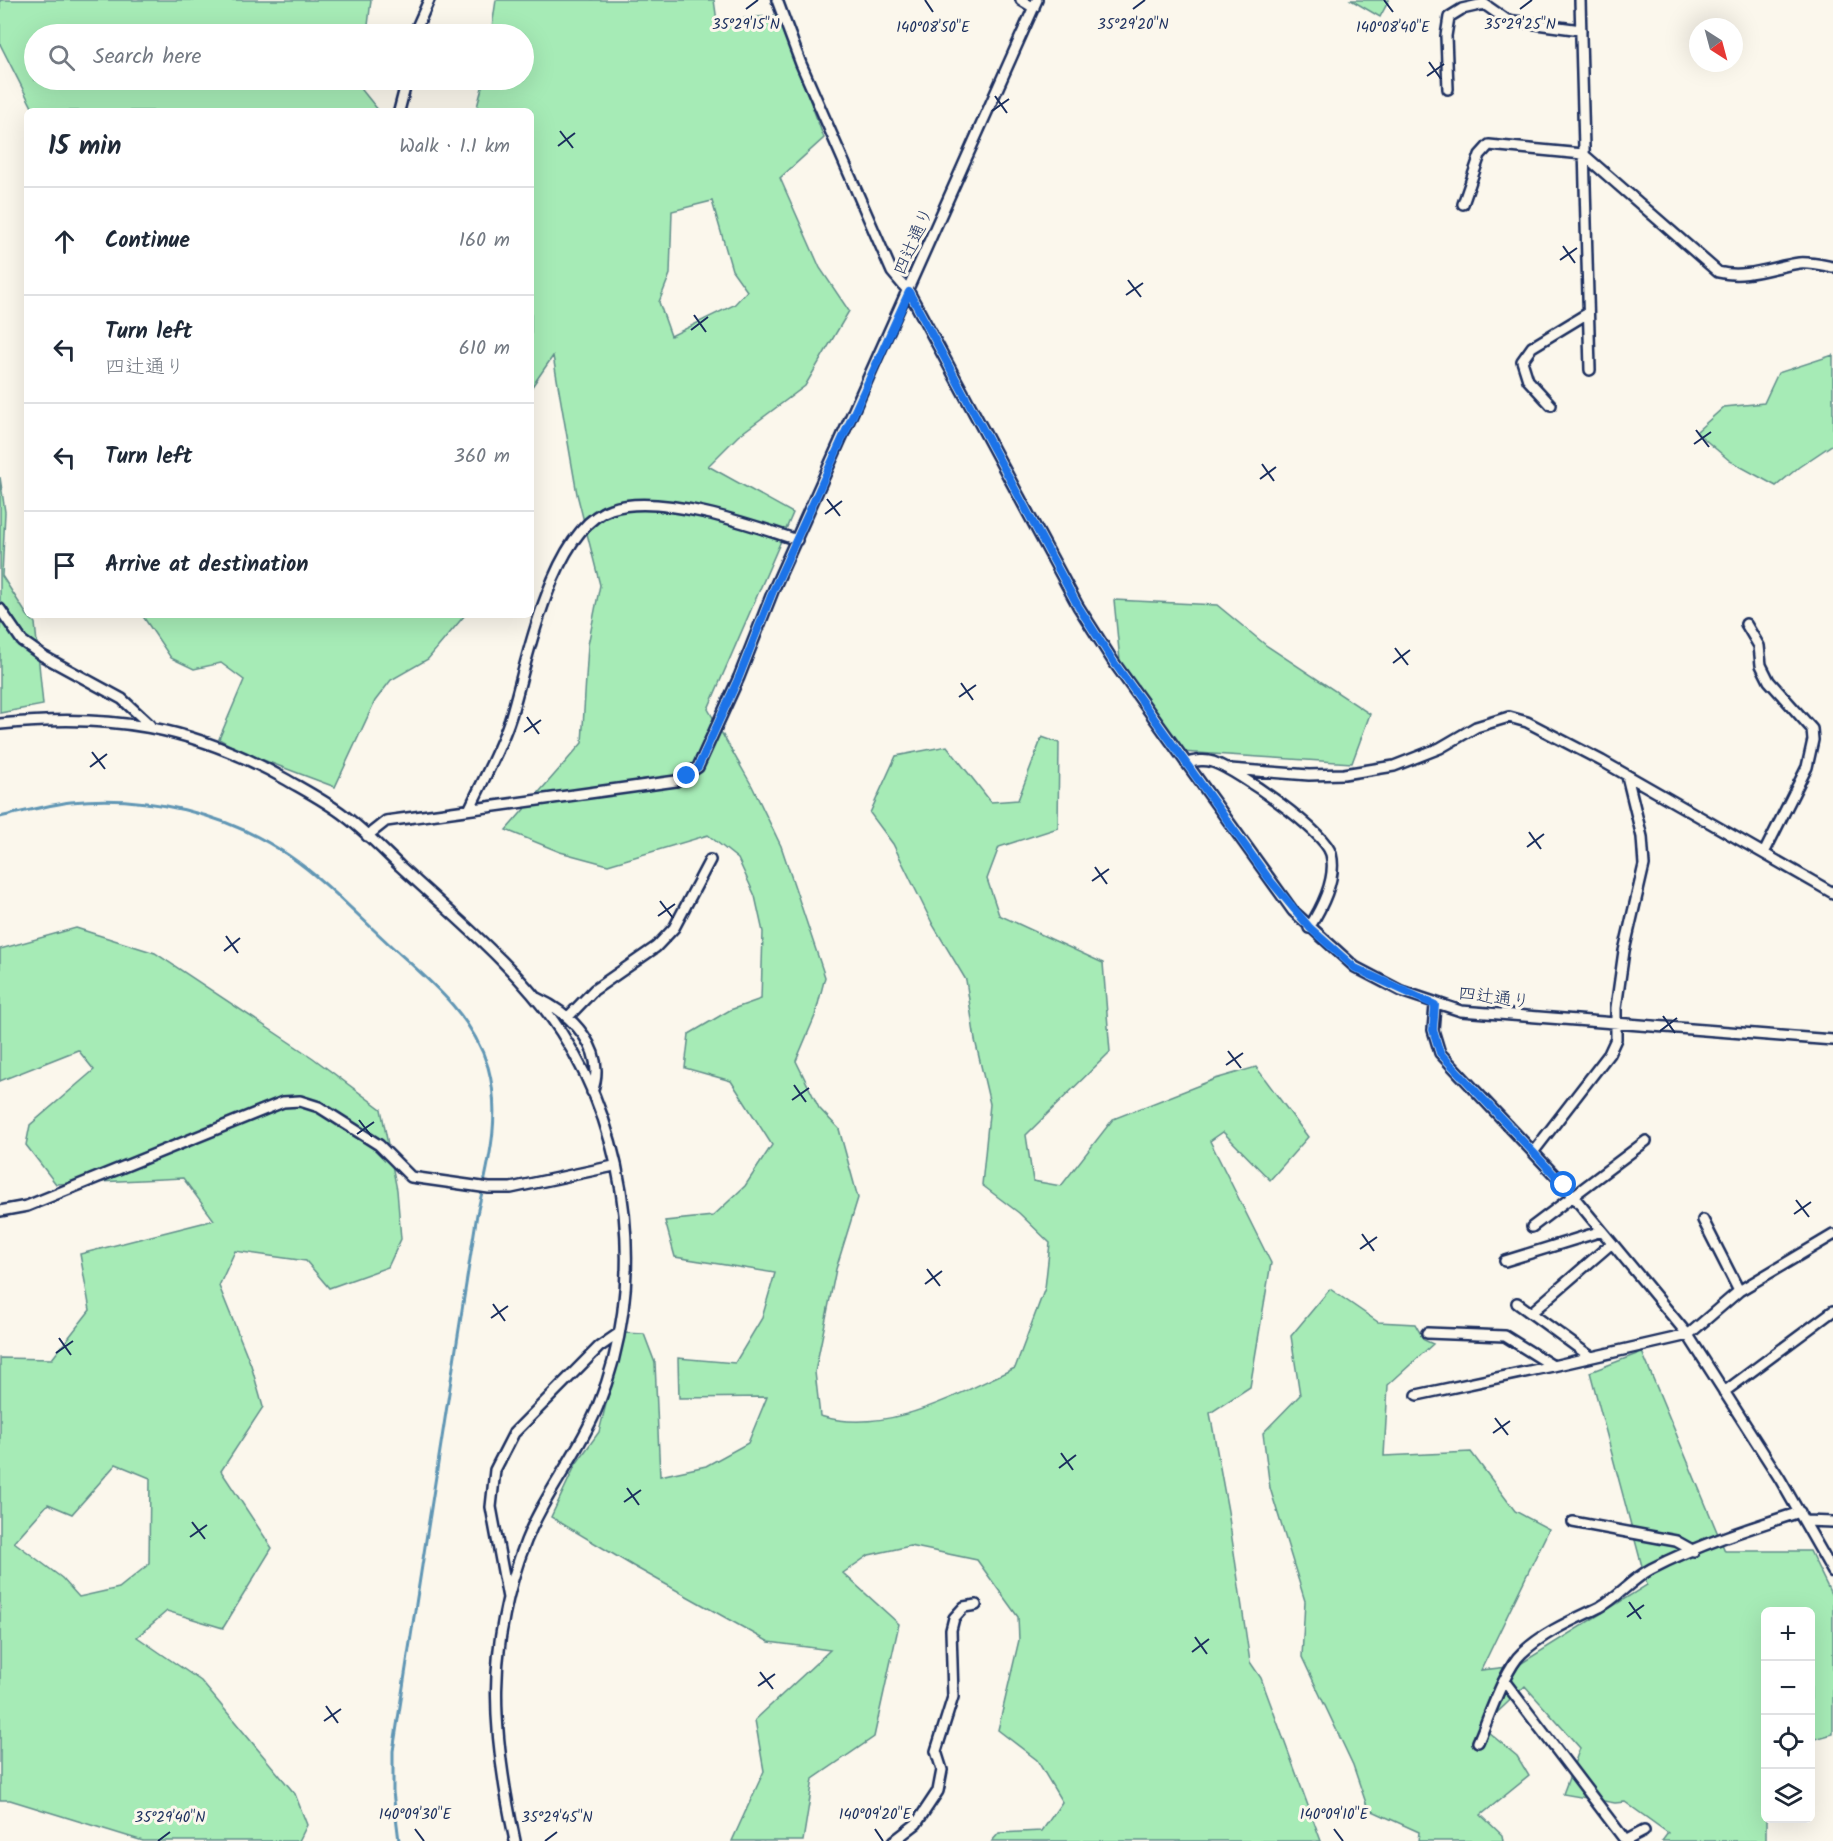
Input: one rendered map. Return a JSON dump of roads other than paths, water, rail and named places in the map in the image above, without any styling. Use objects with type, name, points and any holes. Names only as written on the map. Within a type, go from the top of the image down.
[{"type":"street","points":[[418,24],[429,0]]},
{"type":"street","points":[[367,836],[386,821],[676,781],[698,767],[909,292],[892,272],[801,64],[777,0]]},
{"type":"street","points":[[1021,0],[1036,4]]},
{"type":"street","points":[[1580,0],[1590,370]]},
{"type":"street","name":"四辻通り","points":[[1036,4],[909,292],[1078,606],[1113,661],[1293,911],[1355,968],[1435,1005],[1497,1016],[1833,1040]]},
{"type":"street","points":[[1448,88],[1446,36],[1449,17],[1462,9],[1484,4],[1507,20],[1581,30]]},
{"type":"street","points":[[400,108],[404,90]]},
{"type":"street","points":[[1463,204],[1480,155],[1489,145],[1583,154],[1719,272],[1731,275],[1750,273],[1801,263],[1833,267]]},
{"type":"street","points":[[1551,405],[1528,380],[1522,361],[1532,347],[1588,313]]},
{"type":"street","points":[[470,808],[511,718],[536,625],[548,593],[581,530],[595,516],[612,509],[645,504],[685,509],[797,540]]},
{"type":"street","points":[[0,609],[22,641],[43,656],[122,699],[150,725]]},
{"type":"street","points":[[1746,624],[1759,646],[1761,665],[1768,681],[1812,729],[1813,740],[1807,766],[1764,852]]},
{"type":"street","points":[[1186,763],[1201,760],[1230,769],[1309,775],[1344,774],[1394,766],[1440,748],[1476,727],[1509,717],[1527,722],[1627,776],[1764,852],[1833,894]]},
{"type":"street","points":[[0,723],[73,719],[150,725],[228,749],[262,766],[344,815],[434,897],[535,997],[561,1032],[592,1092],[606,1130],[615,1166],[627,1224],[627,1256],[618,1334],[599,1404],[527,1539],[499,1640],[495,1698],[500,1764],[515,1841]]},
{"type":"street","points":[[1230,769],[1303,822],[1326,843],[1332,857],[1330,874],[1322,908],[1310,928]]},
{"type":"street","points":[[1534,1151],[1609,1054],[1616,1039],[1615,1024],[1624,951],[1644,865],[1642,837],[1627,776]]},
{"type":"street","points":[[568,1017],[594,990],[638,961],[674,928],[710,860]]},
{"type":"street","points":[[535,997],[555,1006],[585,1034],[597,1078],[592,1092]]},
{"type":"street","points":[[1435,1005],[1433,1030],[1440,1053],[1534,1151],[1688,1335],[1800,1512],[1833,1572]]},
{"type":"street","points":[[0,1211],[27,1206],[284,1102],[300,1101],[319,1107],[379,1145],[411,1177],[489,1188],[511,1188],[615,1166]]},
{"type":"street","points":[[1533,1227],[1646,1141]]},
{"type":"street","points":[[1703,1220],[1739,1291]]},
{"type":"street","points":[[1505,1261],[1602,1231]]},
{"type":"street","points":[[1418,1395],[1688,1335],[1739,1291],[1833,1235]]},
{"type":"street","points":[[1532,1312],[1612,1243]]},
{"type":"street","points":[[1517,1303],[1591,1357]]},
{"type":"street","points":[[1724,1392],[1833,1311]]},
{"type":"street","points":[[1427,1333],[1505,1336],[1553,1366]]},
{"type":"street","points":[[509,1600],[490,1507],[495,1470],[514,1432],[599,1347],[618,1334]]},
{"type":"street","points":[[1478,1742],[1505,1682],[1521,1653],[1529,1647],[1573,1619],[1602,1606],[1650,1570],[1694,1551],[1800,1512]]},
{"type":"street","points":[[1805,1521],[1833,1522]]},
{"type":"street","points":[[1573,1522],[1676,1541],[1694,1551]]},
{"type":"street","points":[[894,1841],[916,1824],[938,1791],[942,1770],[936,1751],[953,1697],[951,1630],[954,1618],[964,1607],[976,1605]]},
{"type":"street","points":[[1505,1682],[1625,1841],[1644,1831]]},
{"type":"waterway","points":[[0,817],[71,802],[127,801],[184,810],[239,828],[264,840],[302,865],[420,971],[460,1014],[481,1048],[492,1086],[494,1123],[477,1214],[393,1751],[393,1792],[399,1841]]}]
